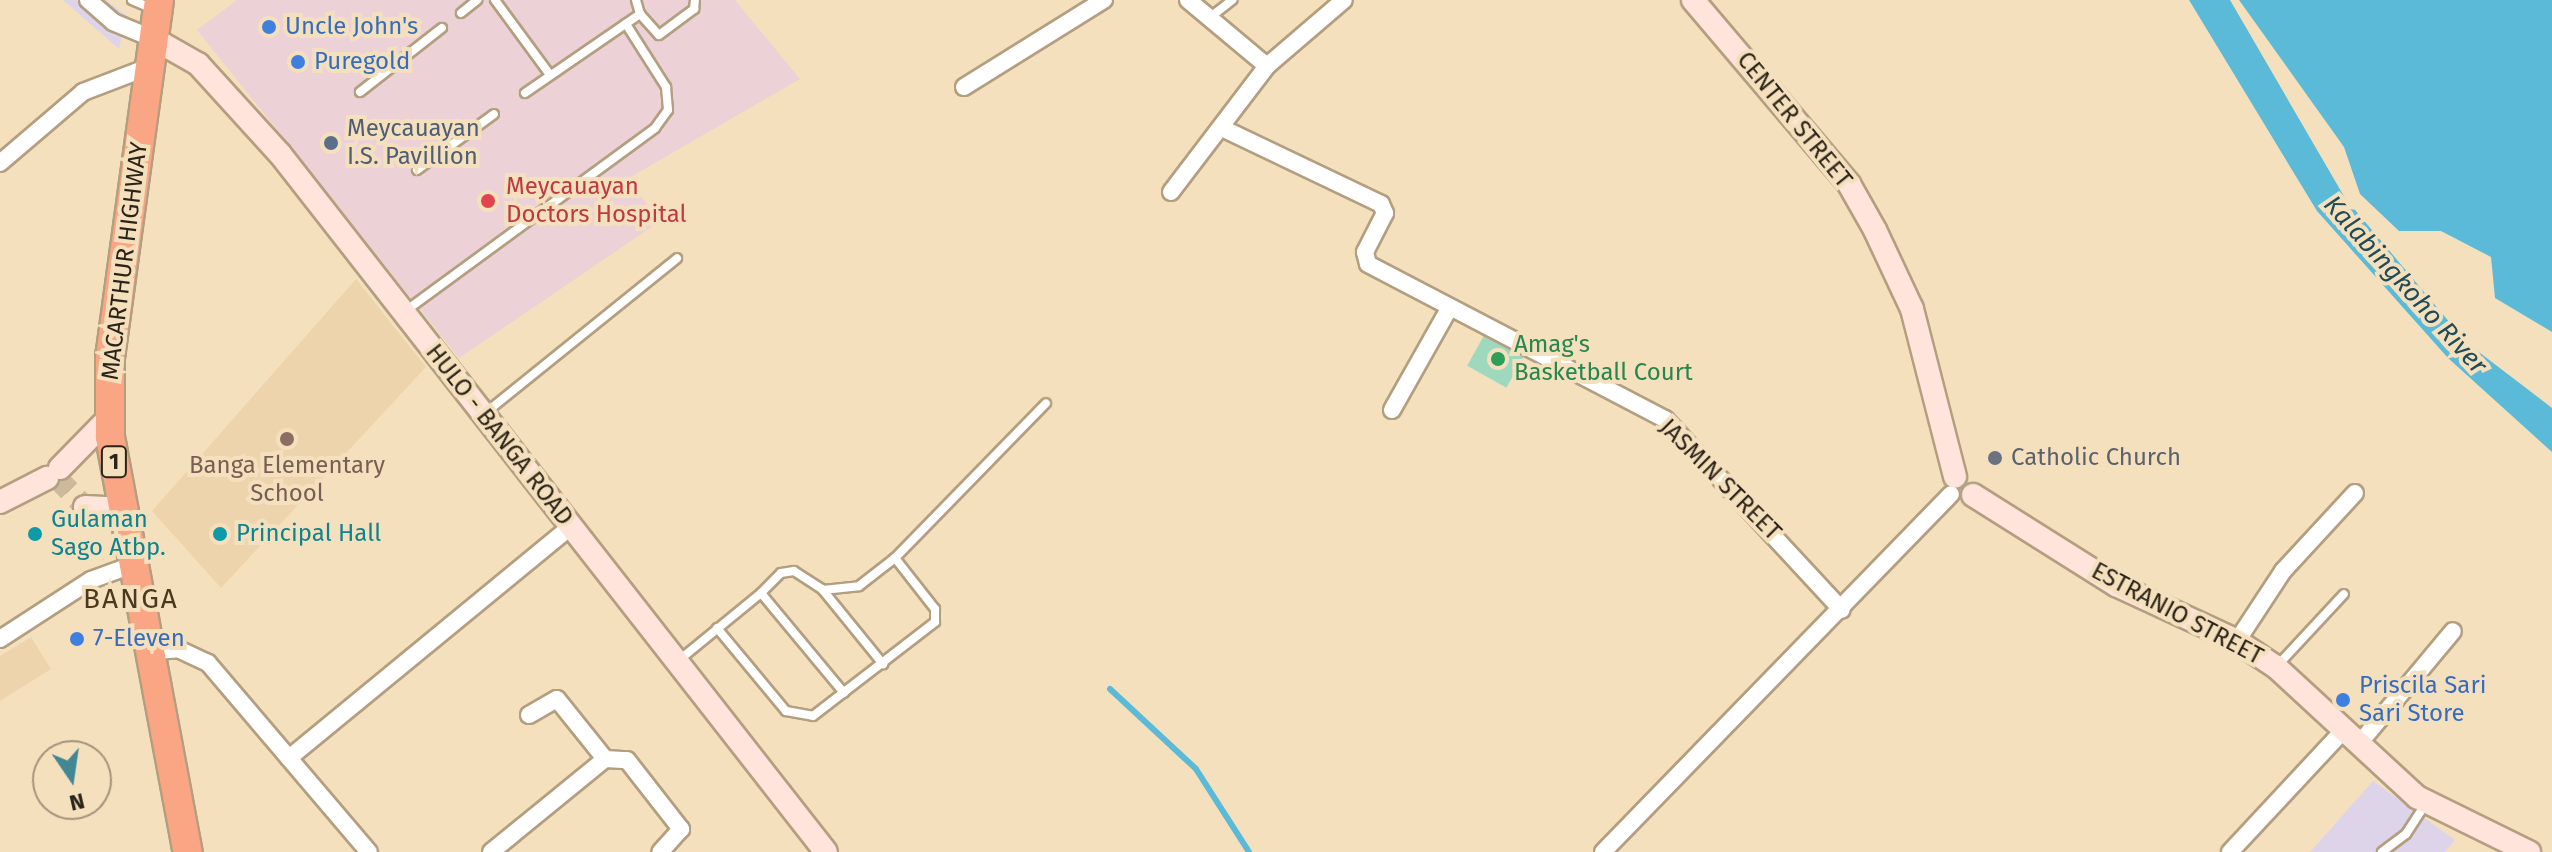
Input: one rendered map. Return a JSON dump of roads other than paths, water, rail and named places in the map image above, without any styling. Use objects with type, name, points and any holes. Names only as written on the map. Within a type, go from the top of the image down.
[{"type":"highway","name":"MACARTHUR HIGHWAY","points":[[149,4],[154,39],[110,356],[110,417],[129,566],[188,852]]},
{"type":"street","points":[[88,0],[113,22],[154,39]]},
{"type":"street","points":[[964,87],[1104,0]]},
{"type":"street","points":[[1188,0],[1267,66]]},
{"type":"street","points":[[1171,192],[1224,129],[1267,66],[1344,0]]},
{"type":"street","name":"CENTER STREET","points":[[1693,0],[1849,184],[1875,230],[1921,336],[1960,489]]},
{"type":"street","name":"HULO - BANGA ROAD","points":[[154,39],[198,64],[239,109],[484,415],[826,852]]},
{"type":"street","points":[[0,163],[83,92],[148,67]]},
{"type":"street","name":"JASMIN STREET","points":[[1224,129],[1381,204],[1385,213],[1365,252],[1368,264],[1665,419],[1842,610]]},
{"type":"street","points":[[1392,410],[1450,307]]},
{"type":"street","points":[[0,502],[54,473],[110,417]]},
{"type":"street","points":[[1603,852],[1960,489]]},
{"type":"street","name":"ESTRANIO STREET","points":[[1960,489],[2116,585],[2237,641],[2276,667],[2351,738],[2428,802],[2529,852]]},
{"type":"street","points":[[2237,641],[2283,571],[2355,493]]},
{"type":"street","points":[[85,507],[120,509]]},
{"type":"street","points":[[289,758],[571,526]]},
{"type":"street","points":[[0,639],[91,580],[129,566]]},
{"type":"street","points":[[2230,852],[2351,738],[2453,631]]},
{"type":"street","points":[[146,652],[178,649],[208,663],[369,852]]},
{"type":"street","points":[[529,715],[557,699],[605,759]]},
{"type":"street","points":[[491,852],[605,759],[627,760],[675,813],[681,829],[660,852]]},
{"type":"lane","points":[[461,13],[477,0]]},
{"type":"lane","points":[[495,0],[550,75]]},
{"type":"lane","points":[[636,0],[640,14],[659,35],[694,9],[695,0]]},
{"type":"lane","points":[[1208,19],[1232,0]]},
{"type":"lane","points":[[525,93],[640,14]]},
{"type":"lane","points":[[403,313],[655,128],[668,110],[666,87],[626,24]]},
{"type":"lane","points":[[360,92],[442,28]]},
{"type":"lane","points":[[417,170],[494,114]]},
{"type":"lane","points":[[484,415],[677,258]]},
{"type":"lane","points":[[822,589],[859,586],[895,558],[1046,403]]},
{"type":"lane","points":[[717,628],[797,717],[813,716],[935,622],[935,609],[895,558]]},
{"type":"lane","points":[[678,662],[761,593],[794,571],[822,589],[883,664]]},
{"type":"lane","points":[[761,593],[844,693]]},
{"type":"lane","points":[[2276,667],[2344,594]]},
{"type":"lane","points":[[2382,852],[2406,834],[2428,802]]},
{"type":"water","name":"Kalabingkoho River","points":[[2189,0],[2230,0],[2345,198],[2467,343],[2552,408],[2552,452],[2448,358],[2317,211]]},
{"type":"water","points":[[2239,0],[2552,0],[2552,332],[2495,298],[2491,257],[2441,231],[2399,231],[2360,194],[2344,147]]},
{"type":"waterway","points":[[1110,689],[1196,769],[1249,852]]},
{"type":"tunnel","points":[[54,475],[85,507]]},
{"type":"place","name":"Uncle John's","points":[[269,27]]},
{"type":"place","name":"Puregold","points":[[298,62]]},
{"type":"place","name":"Meycauayan I.S. Pavillion","points":[[331,143]]},
{"type":"place","name":"Meycauayan Doctors Hospital","points":[[488,201]]},
{"type":"place","name":"Amag's Basketball Court","points":[[1498,359]]},
{"type":"place","name":"Banga Elementary School","points":[[287,439]]},
{"type":"place","name":"Catholic Church","points":[[1995,458]]},
{"type":"place","name":"Gulaman Sago Atbp.","points":[[35,534]]},
{"type":"place","name":"Principal Hall","points":[[220,534]]},
{"type":"place","name":"7-Eleven","points":[[77,639]]},
{"type":"place","name":"Priscila Sari Sari Store","points":[[2343,700]]},
{"type":"district","name":"BANGA","points":[[131,599]]}]
